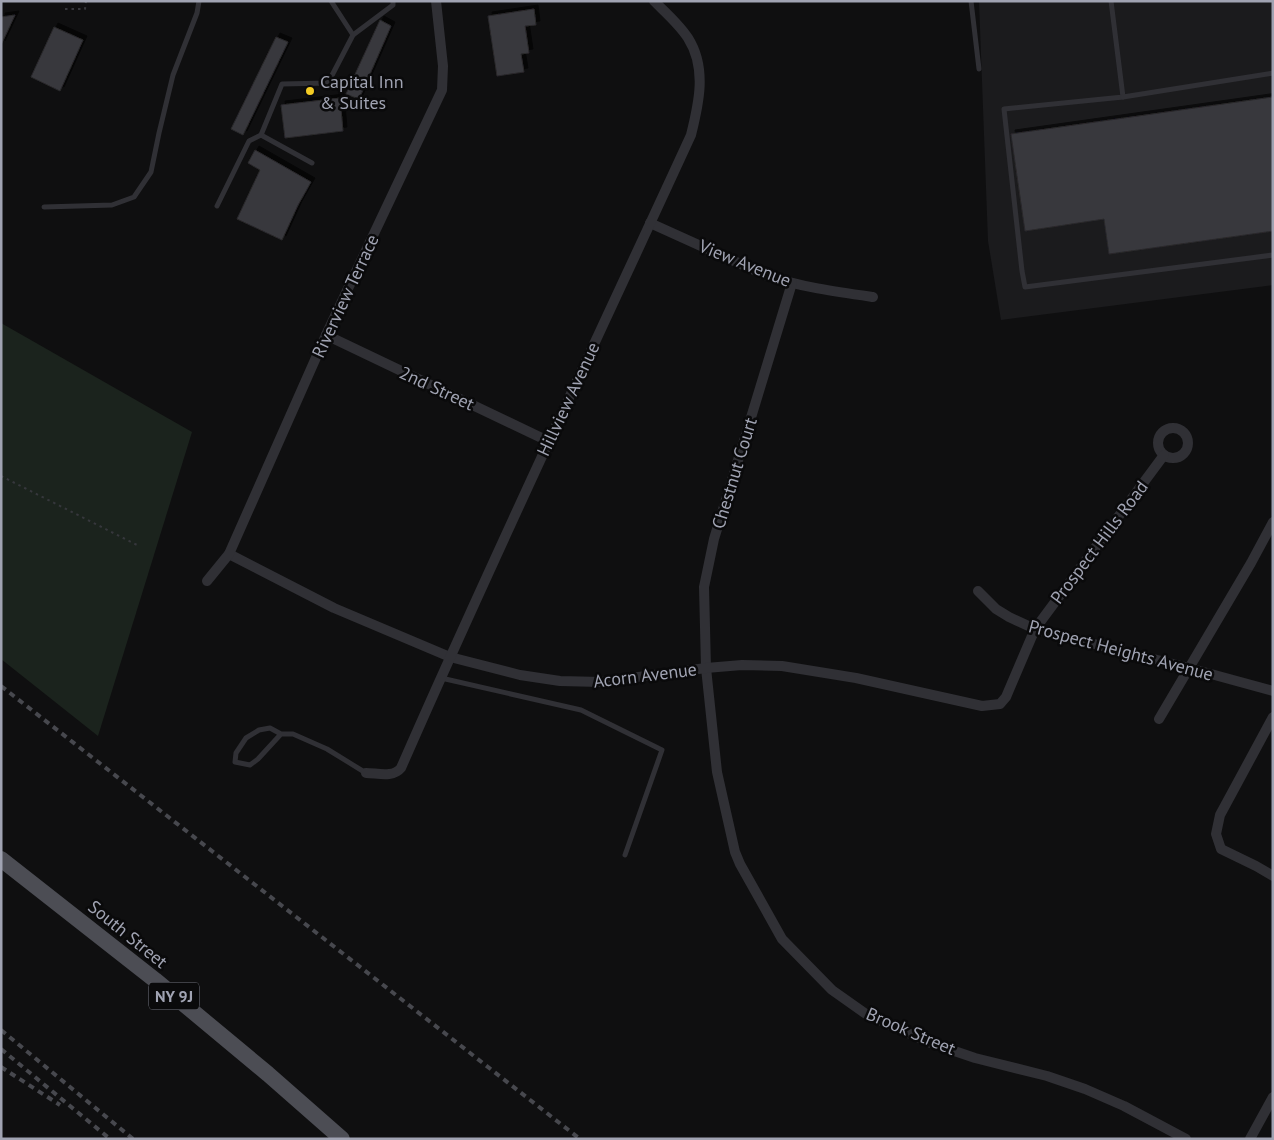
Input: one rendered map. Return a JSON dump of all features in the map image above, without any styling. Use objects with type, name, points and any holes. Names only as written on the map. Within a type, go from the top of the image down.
[{"type":"main road","name":"South Street","points":[[1,859],[193,1012],[342,1139]]},
{"type":"street","name":"Riverview Terrace","points":[[207,581],[229,554],[326,336],[442,90],[443,66],[436,1]]},
{"type":"street","name":"Hillview Avenue","points":[[366,773],[394,774],[399,772],[548,441],[691,135],[700,95],[700,72],[689,39],[654,1]]},
{"type":"street","name":"View Avenue","points":[[650,223],[765,275],[830,291],[873,297]]},
{"type":"street","name":"Chestnut Court","points":[[706,668],[704,586],[714,539],[792,283]]},
{"type":"street","name":"2nd Street","points":[[326,336],[548,441]]},
{"type":"street","name":"Prospect Hills Road","points":[[1035,629],[1164,455]]},
{"type":"street","points":[[1159,719],[1273,522]]},
{"type":"street","name":"Acorn Avenue","points":[[229,554],[334,608],[450,657],[520,675],[560,681],[601,682],[706,668],[742,665],[782,666],[856,678],[982,706],[1000,704],[1006,697],[1035,629]]},
{"type":"street","name":"Prospect Heights Avenue","points":[[978,591],[996,610],[1035,629],[1273,691]]},
{"type":"street","name":"Brook Street","points":[[706,668],[717,772],[735,852],[782,939],[832,990],[866,1014],[928,1042],[975,1058],[1047,1076],[1085,1089],[1124,1106],[1186,1139]]},
{"type":"street","points":[[1273,717],[1220,815],[1216,834],[1221,849],[1273,876]]},
{"type":"street","points":[[1250,1139],[1273,1096]]},
{"type":"lane","points":[[44,207],[112,205],[134,197],[151,172],[173,75],[197,13],[199,1]]},
{"type":"lane","points":[[331,1],[353,35]]},
{"type":"lane","points":[[217,206],[249,141],[261,135],[282,84],[328,83],[353,35],[393,5],[393,1]]},
{"type":"lane","points":[[971,1],[979,69]]},
{"type":"lane","points":[[1111,1],[1123,97]]},
{"type":"lane","points":[[1273,73],[1123,97],[1004,110],[1025,287],[1273,255]]},
{"type":"lane","points":[[261,135],[312,163]]},
{"type":"lane","points":[[441,678],[581,710],[662,750],[625,855]]},
{"type":"lane","points":[[281,734],[258,759],[250,764],[235,762],[236,753],[246,738],[259,730],[270,728],[281,734],[293,734],[327,749],[366,773]]},
{"type":"path","points":[[65,9],[85,8],[86,1]]},
{"type":"path","points":[[1,476],[139,546]]},
{"type":"shaded area","points":[[979,1],[1273,1],[1273,285],[1001,320],[988,241]]},
{"type":"shaded area","points":[[1,323],[192,432],[98,736],[1,659]]},
{"type":"building","points":[[534,9],[536,25],[525,26],[529,53],[521,54],[524,72],[497,76],[488,16]]},
{"type":"building","points":[[15,15],[1,45],[1,17]]},
{"type":"building","points":[[380,20],[391,26],[359,99],[346,94]]},
{"type":"building","points":[[54,27],[83,40],[60,91],[31,77]]},
{"type":"building","points":[[276,37],[288,42],[243,135],[231,129]]},
{"type":"building","points":[[1273,97],[1273,231],[1109,254],[1104,219],[1025,231],[1011,134]]},
{"type":"building","points":[[340,98],[343,131],[285,138],[281,105]]},
{"type":"building","points":[[255,150],[311,182],[282,240],[237,219],[260,170],[248,163]]},
{"type":"railway","points":[[1,686],[580,1139]]},
{"type":"railway","points":[[1,1030],[133,1139]]},
{"type":"railway","points":[[1,1049],[110,1139]]},
{"type":"railway","points":[[1,1067],[60,1105]]},
{"type":"place","name":"Capital Inn & Suites","points":[[310,91]]}]
